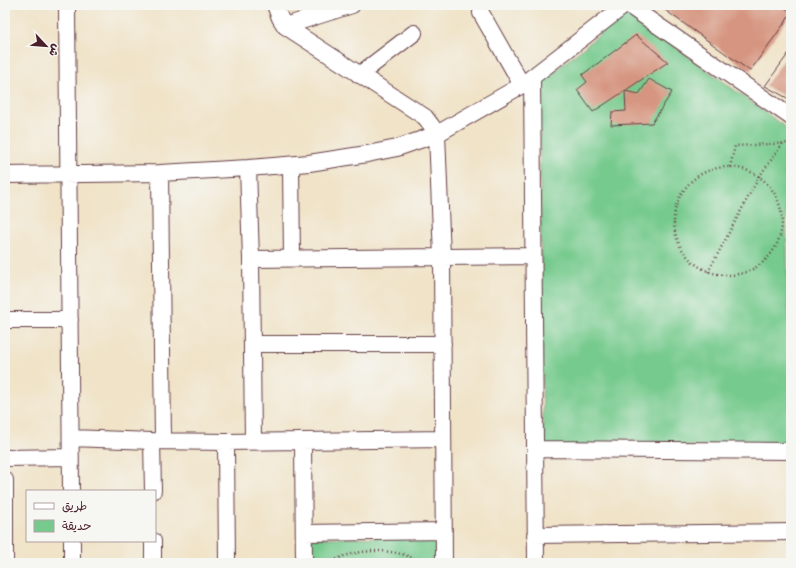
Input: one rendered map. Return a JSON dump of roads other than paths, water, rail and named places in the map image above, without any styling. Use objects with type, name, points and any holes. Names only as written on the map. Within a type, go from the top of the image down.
[{"type":"street","points":[[67,5],[71,490]]},
{"type":"street","points":[[275,5],[285,26],[425,118],[437,134],[442,257],[444,563]]},
{"type":"street","points":[[285,26],[352,5]]},
{"type":"street","points":[[5,175],[160,173],[248,168],[291,165],[397,148],[437,134],[527,81],[625,5]]},
{"type":"street","points":[[628,5],[791,116]]},
{"type":"street","points":[[481,13],[527,81],[533,256],[536,563]]},
{"type":"street","points":[[359,75],[414,33]]},
{"type":"street","points":[[291,165],[292,258]]},
{"type":"street","points":[[248,168],[251,259],[253,441]]},
{"type":"street","points":[[152,490],[157,441],[160,173]]},
{"type":"street","points":[[251,259],[533,256]]},
{"type":"street","points":[[5,320],[70,320]]},
{"type":"street","points":[[252,344],[443,344]]},
{"type":"street","points":[[71,438],[226,442],[443,439]]},
{"type":"street","points":[[303,441],[304,563]]},
{"type":"street","points":[[226,442],[227,563]]},
{"type":"street","points":[[536,449],[791,451]]},
{"type":"street","points":[[5,458],[71,457]]},
{"type":"street","points":[[5,480],[5,563]]},
{"type":"street","points":[[304,533],[444,531]]},
{"type":"street","points":[[535,536],[791,532]]},
{"type":"street","points":[[72,542],[72,563]]},
{"type":"street","points":[[153,542],[153,563]]}]
